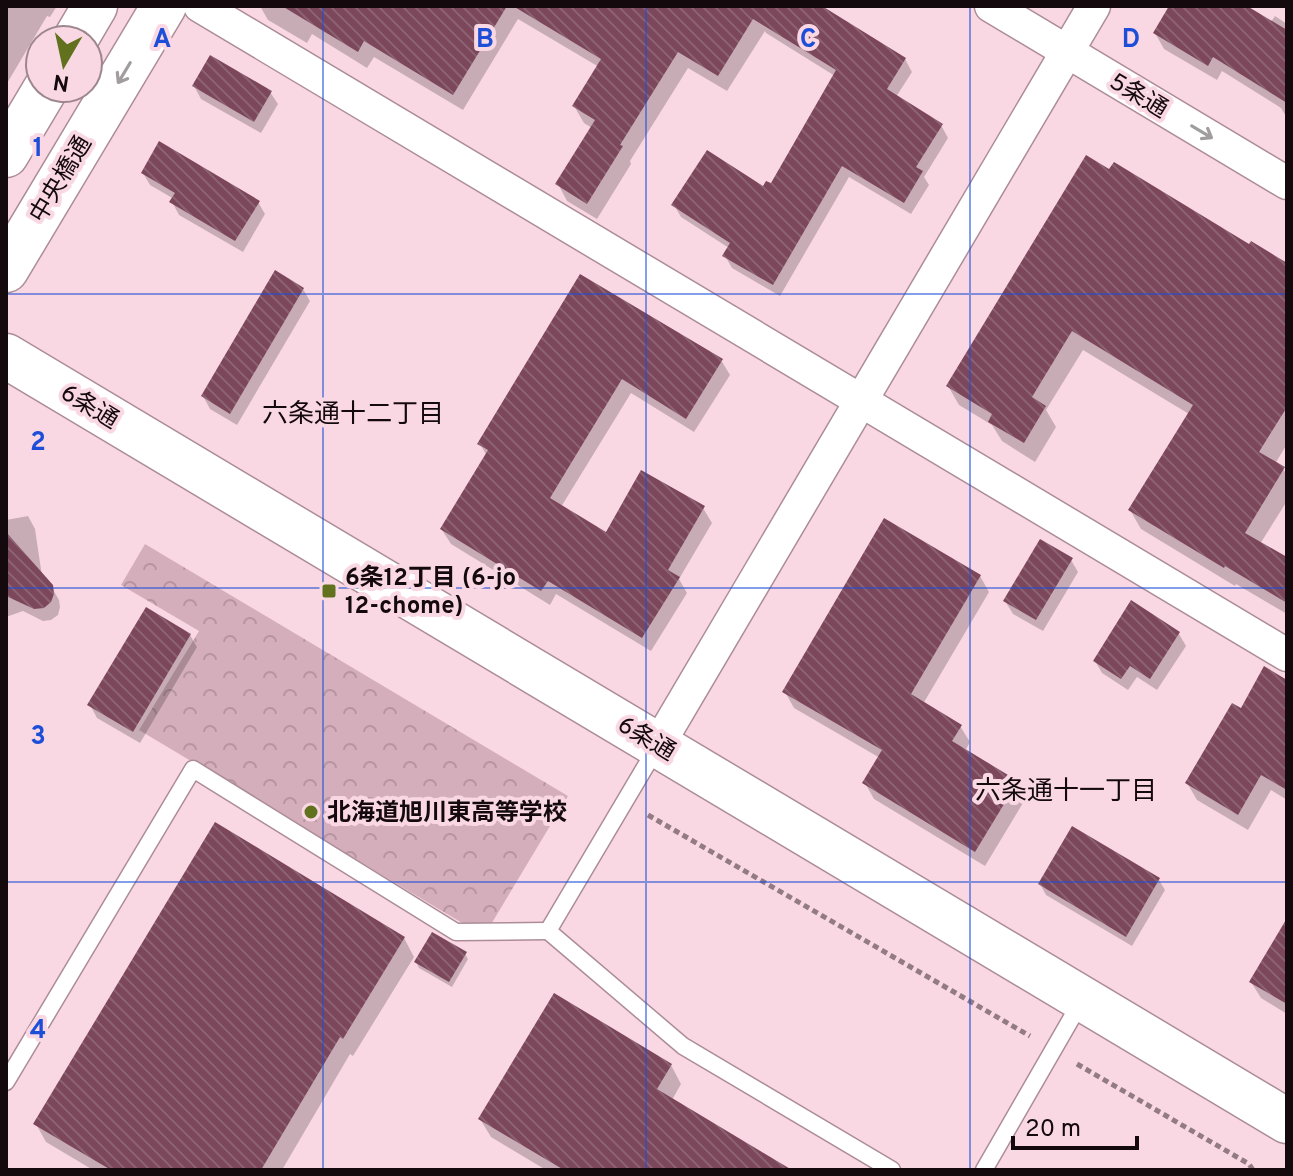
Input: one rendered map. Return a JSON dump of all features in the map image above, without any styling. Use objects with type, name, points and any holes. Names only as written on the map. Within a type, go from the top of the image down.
[{"type":"street","points":[[84,24],[95,6]]},
{"type":"street","name":"中央橋通","points":[[6,270],[164,6]]},
{"type":"street","points":[[200,6],[1287,655]]},
{"type":"street","name":"5条通","points":[[991,6],[1287,183]]},
{"type":"street","points":[[658,745],[1094,6]]},
{"type":"street","points":[[6,155],[36,104]]},
{"type":"street","name":"6条通","points":[[6,356],[1287,1121]]},
{"type":"lane","points":[[548,931],[658,745]]},
{"type":"lane","points":[[6,1082],[193,769],[456,932],[548,931],[683,1046],[892,1170]]},
{"type":"lane","points":[[984,1170],[1083,999]]},
{"type":"path","points":[[625,802],[1249,1164],[1253,1170]]},
{"type":"green space","points":[[145,544],[568,796],[484,936],[139,730],[199,631],[121,585]]},
{"type":"building","points":[[282,6],[507,6],[453,95],[364,41],[358,52]]},
{"type":"building","points":[[513,6],[822,6],[906,58],[887,89],[943,124],[916,167],[923,171],[904,203],[842,166],[773,285],[722,256],[730,243],[671,205],[707,150],[763,186],[766,181],[771,183],[836,70],[753,19],[718,76],[678,52],[587,204],[555,184],[595,120],[572,106],[601,59]]},
{"type":"building","points":[[1169,6],[1247,6],[1287,30],[1287,103],[1213,57],[1208,66],[1153,33]]},
{"type":"building","points":[[210,55],[272,91],[254,122],[192,86]]},
{"type":"building","points":[[159,141],[260,201],[235,241],[169,202],[175,193],[141,173]]},
{"type":"building","points":[[1086,155],[1109,169],[1114,162],[1249,244],[1251,241],[1287,263],[1287,407],[1259,452],[1285,467],[1245,533],[1287,557],[1287,603],[1128,510],[1193,405],[1072,331],[1032,397],[1046,406],[1024,443],[988,422],[992,414],[946,386]]},
{"type":"building","points":[[275,270],[304,288],[230,414],[201,396]]},
{"type":"building","points":[[580,274],[723,359],[686,419],[622,379],[550,498],[606,532],[641,470],[705,506],[668,570],[680,577],[642,638],[548,581],[541,591],[440,529],[488,450],[477,444]]},
{"type":"building","points":[[884,518],[981,575],[911,694],[962,725],[952,741],[1018,781],[975,852],[862,783],[882,750],[782,692]]},
{"type":"building","points":[[6,532],[53,585],[51,602],[44,608],[34,609],[6,596]]},
{"type":"building","points":[[1040,539],[1073,558],[1036,620],[1003,601]]},
{"type":"building","points":[[1131,600],[1180,632],[1150,679],[1130,666],[1121,679],[1093,661]]},
{"type":"building","points":[[146,607],[191,634],[133,732],[87,705]]},
{"type":"building","points":[[1264,666],[1287,680],[1287,790],[1261,775],[1238,815],[1185,783],[1232,703],[1241,708]]},
{"type":"building","points":[[215,822],[405,937],[343,1039],[340,1037],[261,1170],[111,1170],[33,1124]]},
{"type":"building","points":[[1072,826],[1160,878],[1126,937],[1038,884]]},
{"type":"building","points":[[1287,918],[1287,1004],[1249,982]]},
{"type":"building","points":[[432,932],[467,952],[449,982],[414,962]]},
{"type":"building","points":[[554,993],[672,1064],[657,1089],[792,1170],[564,1170],[478,1119]]},
{"type":"place","name":"6条12丁目 (6-jo 12-chome)","points":[[329,591]]},
{"type":"place","name":"北海道旭川東高等学校","points":[[311,812]]},
{"type":"district","name":"六条通十二丁目","points":[[353,413]]},
{"type":"district","name":"六条通十一丁目","points":[[1066,790]]}]
